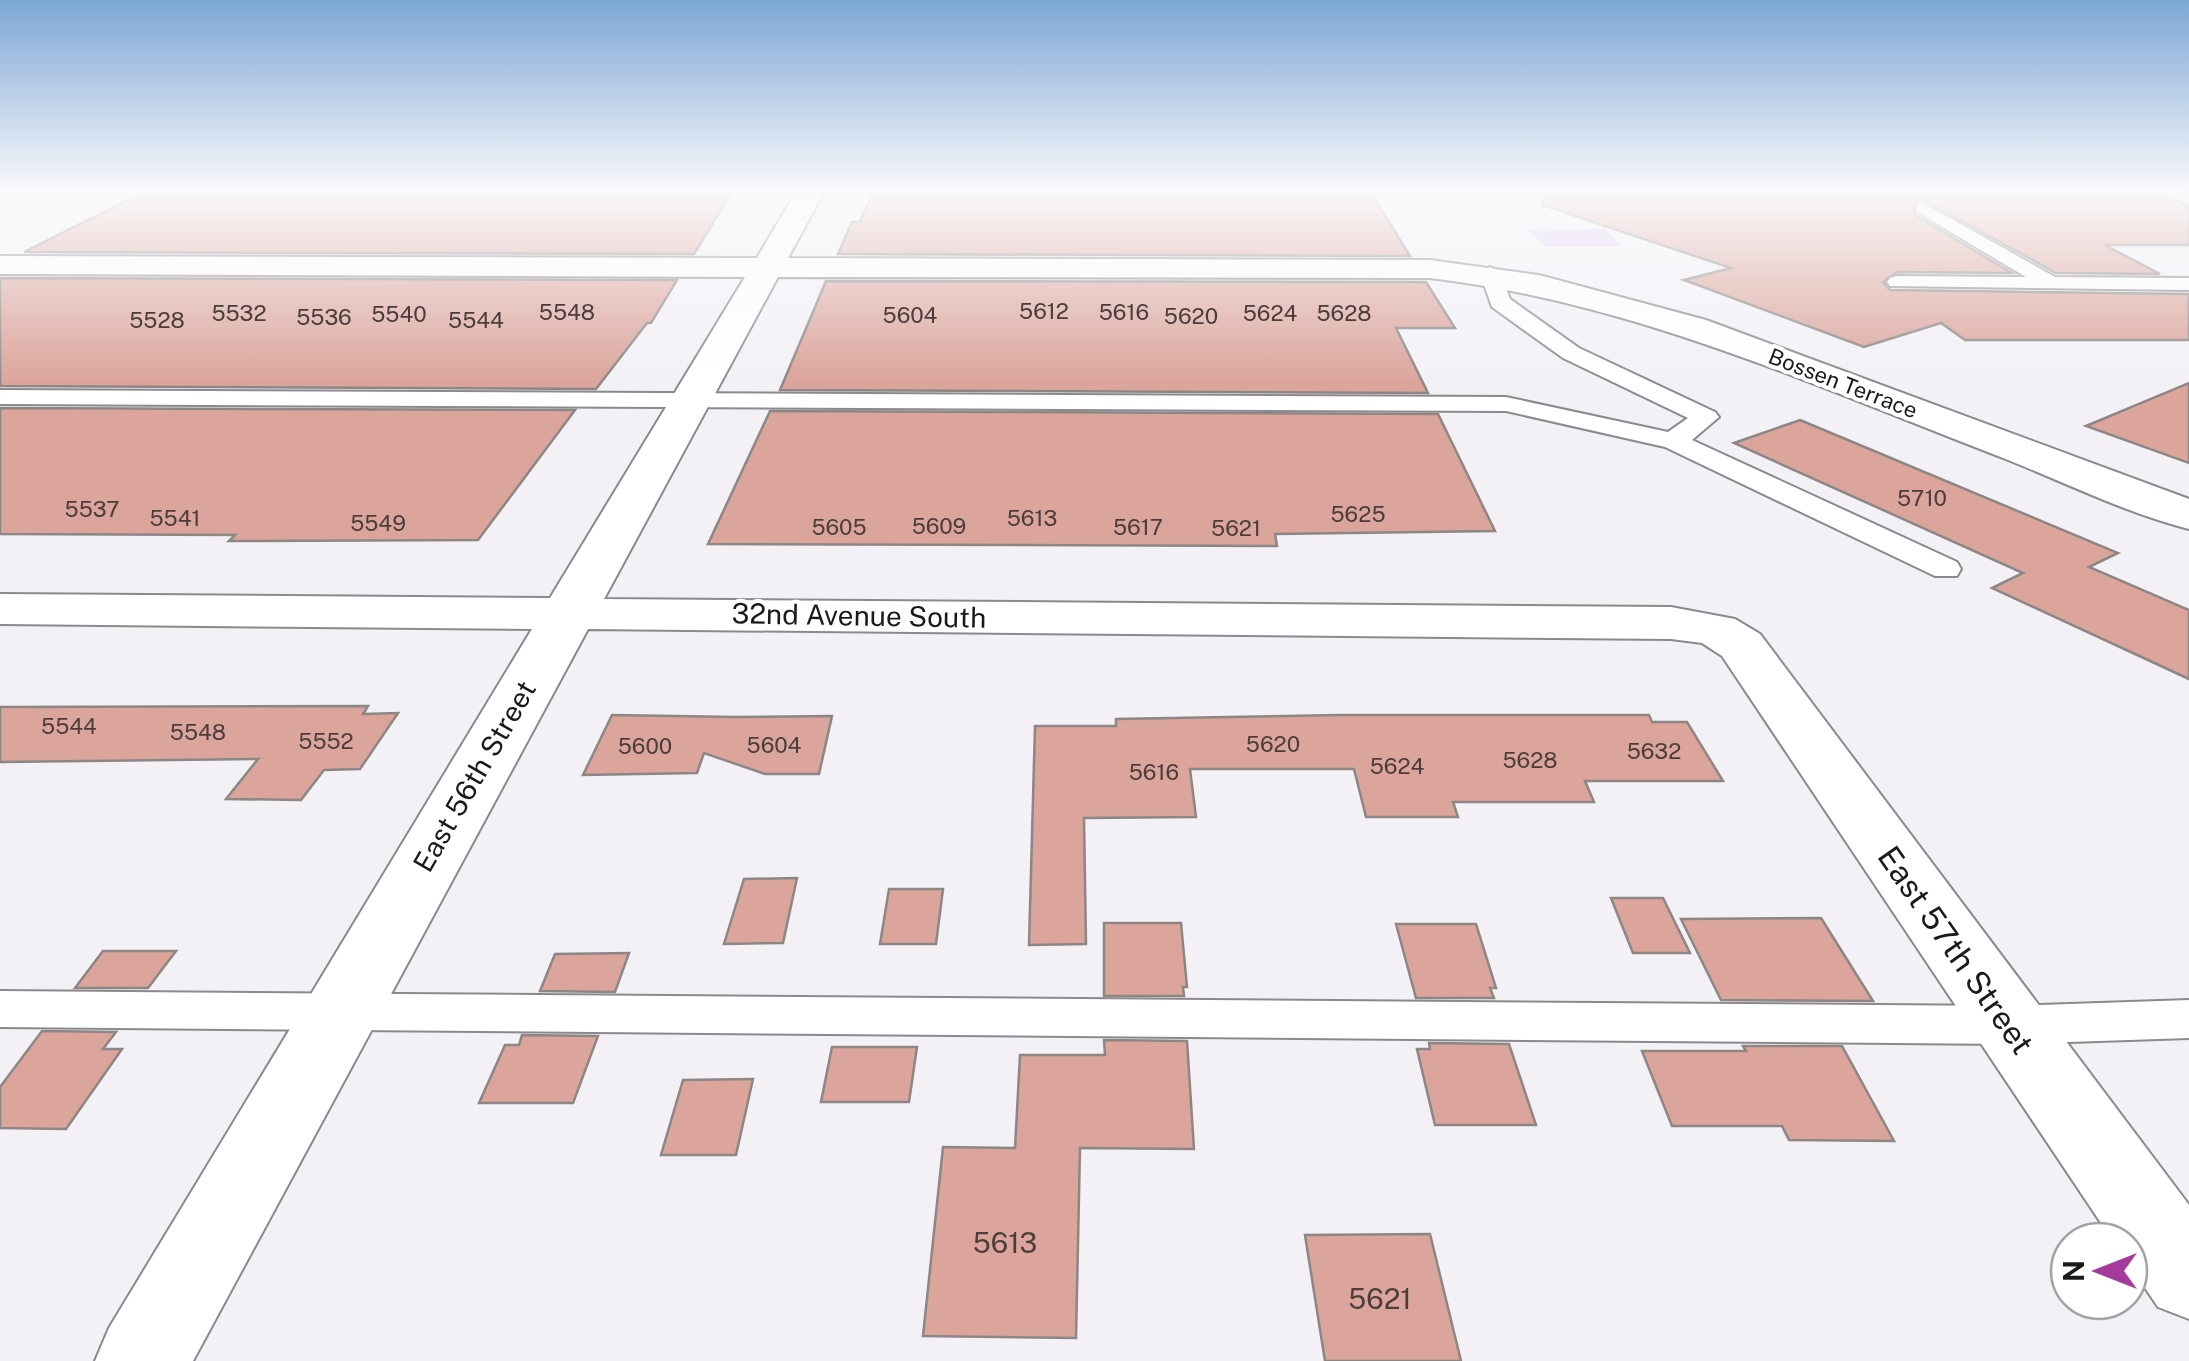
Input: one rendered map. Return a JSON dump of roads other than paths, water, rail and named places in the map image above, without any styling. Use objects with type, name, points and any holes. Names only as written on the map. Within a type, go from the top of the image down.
[{"type":"street","name":"East 56th Street","points":[[142,1361],[338,1012],[774,256]]},
{"type":"street","name":"Bossen Terrace","points":[[0,266],[1430,268],[1490,274],[1569,288],[1688,324],[2189,515]]},
{"type":"street","name":"32nd Avenue South","points":[[0,608],[1672,623],[1717,630]]},
{"type":"street","name":"East 57th Street","points":[[1717,630],[1741,645],[2189,1278]]},
{"type":"lane","points":[[2003,256],[2048,282]]},
{"type":"lane","points":[[1490,274],[1500,302],[1571,353],[1706,417],[1673,441]]},
{"type":"lane","points":[[1896,282],[2189,284]]},
{"type":"lane","points":[[0,397],[1506,404],[1673,441],[1946,569]]},
{"type":"lane","points":[[0,1009],[2008,1026],[2189,1019]]}]
